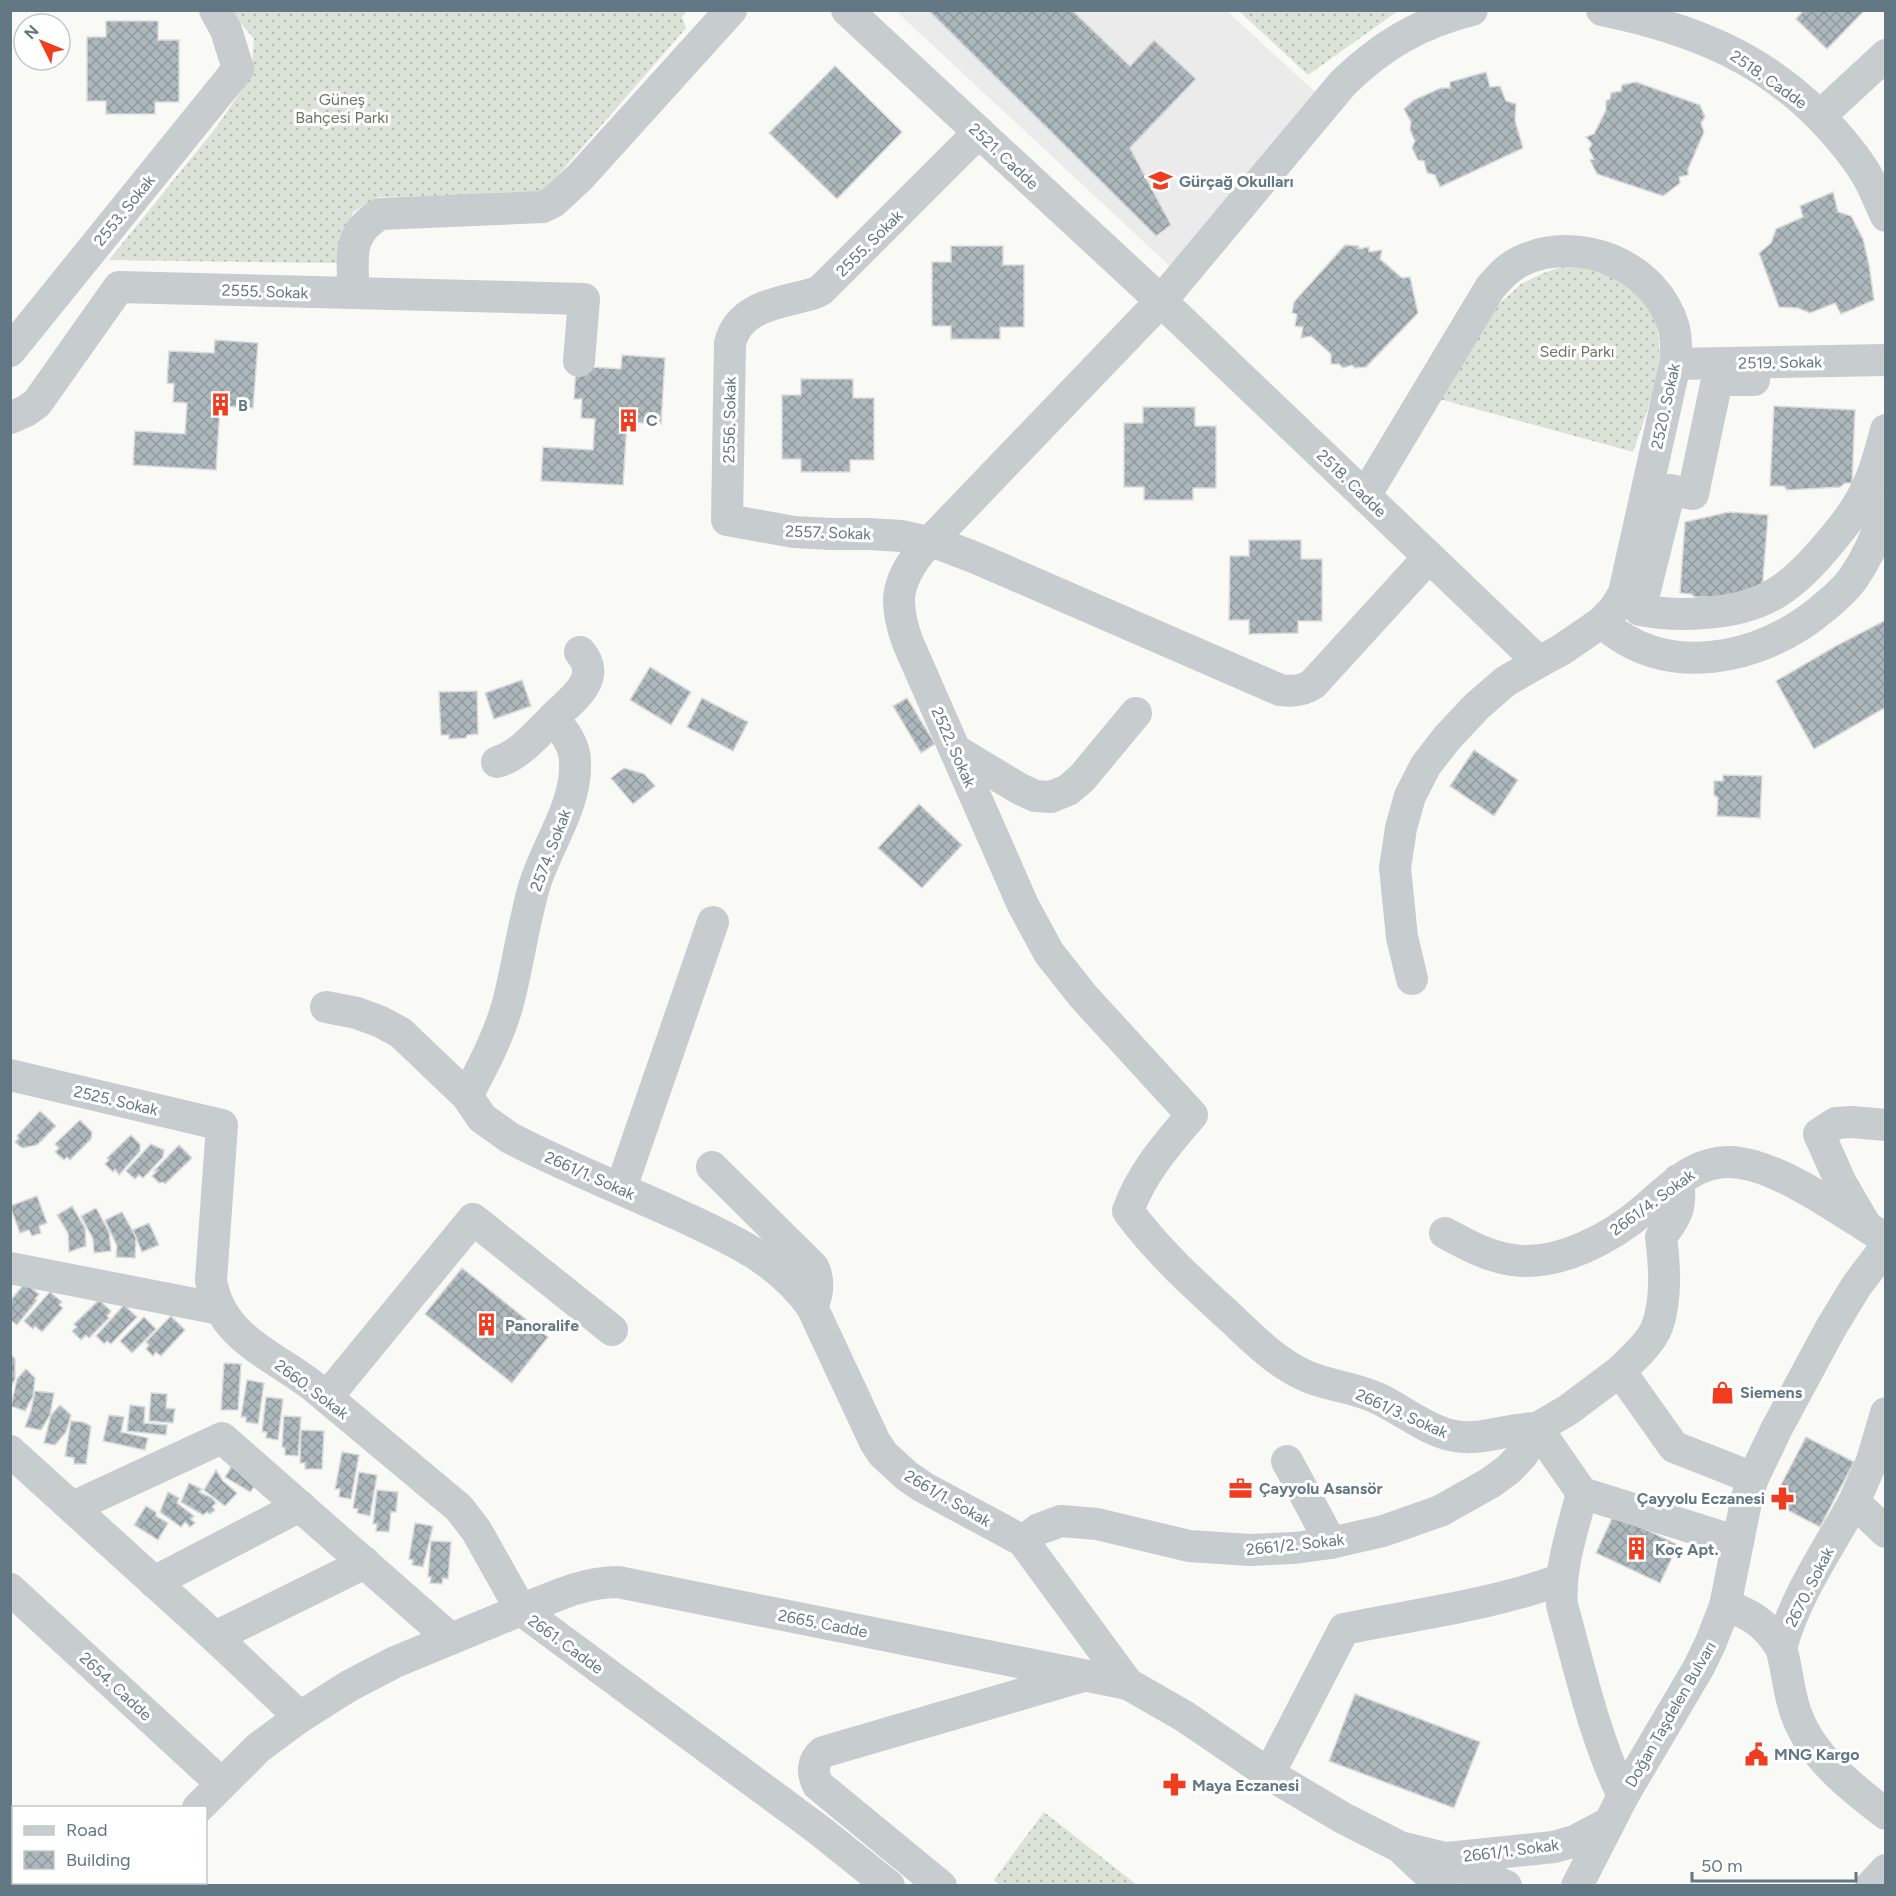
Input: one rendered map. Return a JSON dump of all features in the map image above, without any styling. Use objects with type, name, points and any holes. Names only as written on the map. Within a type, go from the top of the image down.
[{"type":"street","name":"2553. Sokak","points":[[10,351],[238,69],[226,30],[215,10]]},
{"type":"street","points":[[353,293],[354,242],[357,234],[372,219],[380,214],[543,207],[554,201],[580,177],[731,10]]},
{"type":"street","points":[[1161,301],[1343,83],[1360,66],[1396,40],[1472,10]]},
{"type":"street","name":"2518. Cadde","points":[[1602,10],[1670,27],[1722,47],[1752,63],[1787,87],[1820,116],[1850,151],[1870,182],[1886,216]]},
{"type":"street","name":"2521. Cadde","points":[[853,12],[1161,301]]},
{"type":"street","points":[[1820,116],[1886,55]]},
{"type":"street","name":"2555. Sokak","points":[[740,323],[765,306],[821,290],[979,132]]},
{"type":"street","name":"2520. Sokak","points":[[1365,496],[1490,288],[1503,272],[1519,261],[1537,255],[1574,251],[1601,255],[1628,268],[1661,300],[1668,314],[1674,328],[1675,364],[1624,593],[1615,608],[1602,622]]},
{"type":"street","name":"2555. Sokak","points":[[10,418],[37,403],[119,287],[584,299],[579,361]]},
{"type":"street","name":"2518. Cadde","points":[[1161,301],[1539,662]]},
{"type":"street","name":"2522. Sokak","points":[[1128,1211],[1142,1179],[1192,1115],[1083,996],[1049,953],[1023,905],[908,643],[899,611],[898,594],[902,580],[910,566],[930,542],[1161,301]]},
{"type":"street","name":"2556. Sokak","points":[[727,520],[730,342],[740,323]]},
{"type":"street","name":"2519. Sokak","points":[[1675,364],[1886,360]]},
{"type":"street","points":[[1755,363],[1754,380],[1717,380],[1693,494],[1670,490],[1640,610],[1678,614],[1731,611],[1753,605],[1776,594],[1812,564],[1856,510],[1869,484],[1886,430]]},
{"type":"street","points":[[1412,979],[1402,937],[1395,868],[1401,828],[1410,796],[1426,765],[1477,706],[1506,681],[1561,650],[1602,622],[1616,636],[1636,646],[1659,654],[1684,657],[1715,657],[1746,651],[1780,639],[1808,621],[1853,578],[1870,550],[1883,514]]},
{"type":"street","name":"2557. Sokak","points":[[727,520],[794,532],[886,534],[930,542],[976,558],[1280,690],[1288,691],[1306,688],[1313,684],[1429,557]]},
{"type":"street","points":[[497,762],[522,749],[583,687],[588,678],[589,668],[580,652]]},
{"type":"street","points":[[955,750],[1020,789],[1035,796],[1051,797],[1068,790],[1082,778],[1136,713]]},
{"type":"street","name":"2574. Sokak","points":[[468,1096],[492,1047],[507,1006],[534,888],[545,855],[570,799],[575,778],[576,760],[573,747],[553,718]]},
{"type":"street","points":[[621,1188],[713,922]]},
{"type":"street","name":"2661/1. Sokak","points":[[326,1007],[357,1013],[381,1022],[401,1034],[468,1096],[482,1118],[510,1138],[740,1243],[778,1270],[812,1307],[875,1442],[883,1454],[923,1487],[1023,1541],[1128,1684],[1184,1716],[1269,1774],[1327,1809],[1400,1847],[1441,1877],[1506,1886]]},
{"type":"street","name":"2525. Sokak","points":[[10,1075],[222,1125]]},
{"type":"street","points":[[1879,1238],[1841,1183],[1819,1134],[1836,1123],[1886,1125]]},
{"type":"street","name":"2660. Sokak","points":[[222,1125],[211,1280],[220,1309],[228,1322],[250,1344],[296,1373],[327,1397],[459,1508],[476,1530],[521,1610]]},
{"type":"street","name":"2661/4. Sokak","points":[[1445,1233],[1477,1249],[1513,1260],[1533,1262],[1557,1257],[1580,1249],[1627,1223],[1678,1180],[1697,1168],[1719,1161],[1741,1163],[1763,1169],[1804,1189],[1879,1238]]},
{"type":"street","points":[[712,1167],[813,1267],[818,1280],[818,1289],[812,1307]]},
{"type":"street","points":[[1678,1180],[1677,1215],[1661,1237],[1664,1285],[1656,1329],[1620,1371],[1568,1410],[1537,1428],[1582,1493],[1738,1542]]},
{"type":"street","name":"2661/3. Sokak","points":[[1128,1211],[1176,1268],[1262,1347],[1296,1371],[1322,1383],[1359,1391],[1376,1398],[1440,1432],[1457,1436],[1488,1435],[1519,1428],[1537,1428]]},
{"type":"street","points":[[327,1397],[472,1220],[612,1330]]},
{"type":"street","name":"Doğan Taşdelen Bulvarı","points":[[1577,1886],[1623,1796],[1699,1667],[1716,1632],[1725,1606],[1747,1497],[1753,1478],[1786,1409],[1822,1342],[1857,1285],[1879,1238]]},
{"type":"street","points":[[10,1268],[220,1309]]},
{"type":"street","points":[[1620,1371],[1674,1447],[1753,1478]]},
{"type":"street","name":"2670. Sokak","points":[[1781,1648],[1785,1633],[1802,1595],[1854,1502],[1872,1461],[1886,1413]]},
{"type":"street","name":"2661/2. Sokak","points":[[1023,1541],[1039,1529],[1061,1521],[1097,1524],[1161,1541],[1216,1549],[1250,1551],[1331,1543],[1402,1525],[1440,1511],[1465,1498],[1509,1469],[1527,1447],[1537,1428]]},
{"type":"street","points":[[73,1507],[222,1438],[451,1639]]},
{"type":"street","points":[[10,1450],[300,1717]]},
{"type":"street","points":[[1287,1461],[1331,1543]]},
{"type":"street","points":[[1582,1493],[1564,1564],[1562,1605],[1594,1724],[1623,1796]]},
{"type":"street","points":[[1854,1502],[1886,1532]]},
{"type":"street","points":[[154,1582],[300,1506]]},
{"type":"street","points":[[215,1637],[365,1563]]},
{"type":"street","points":[[1269,1774],[1344,1629],[1506,1597],[1562,1579]]},
{"type":"street","name":"2665. Cadde","points":[[521,1610],[584,1585],[618,1582],[1128,1684]]},
{"type":"street","name":"2654. Cadde","points":[[10,1589],[221,1783]]},
{"type":"street","name":"2670. Sokak","points":[[1725,1606],[1758,1620],[1781,1648]]},
{"type":"street","name":"2661. Cadde","points":[[200,1806],[258,1748],[300,1717],[395,1662],[521,1610],[819,1830],[889,1886]]},
{"type":"street","points":[[1781,1648],[1791,1698],[1803,1731],[1841,1776],[1886,1814]]},
{"type":"street","points":[[941,1886],[818,1785],[814,1778],[817,1756],[823,1752],[1087,1675]]},
{"type":"street","name":"2661/1. Sokak","points":[[1441,1877],[1554,1847],[1575,1840],[1609,1823]]},
{"type":"street","points":[[1871,1886],[1886,1870]]},
{"type":"shaded area","name":"Gürçağ Okulları","points":[[896,11],[1227,11],[1315,92],[1174,270]]},
{"type":"green space","name":"Güneş Bahçesi Parkı","points":[[234,11],[687,11],[682,17],[686,28],[541,195],[379,197],[353,212],[339,263],[109,260],[218,125],[251,76],[254,39]]},
{"type":"green space","points":[[1239,11],[1398,11],[1308,75]]},
{"type":"green space","name":"Sedir Parkı","points":[[1561,267],[1591,269],[1608,273],[1633,288],[1649,307],[1657,329],[1659,352],[1650,402],[1633,452],[1436,398],[1499,304],[1521,284]]},
{"type":"green space","points":[[1044,1812],[1137,1885],[999,1885],[994,1880]]},
{"type":"building","name":"Gürçağ Okulları","points":[[928,10],[1075,10],[1074,12],[1130,66],[1154,40],[1196,79],[1130,148],[1171,225],[1156,236]]},
{"type":"building","points":[[1804,10],[1865,10],[1827,49],[1796,19]]},
{"type":"building","points":[[106,21],[158,21],[158,40],[179,40],[179,102],[155,102],[155,114],[106,114],[106,101],[87,101],[87,37],[106,37]]},
{"type":"building","points":[[835,66],[902,132],[837,199],[769,133]]},
{"type":"building","points":[[1486,72],[1490,87],[1500,86],[1506,101],[1516,104],[1515,121],[1523,148],[1440,187],[1435,175],[1427,173],[1424,161],[1418,160],[1412,148],[1415,141],[1410,130],[1411,122],[1404,109],[1414,100],[1441,88],[1450,88],[1450,82]]},
{"type":"building","points":[[1636,82],[1700,105],[1705,117],[1701,123],[1704,132],[1688,169],[1688,175],[1679,177],[1680,183],[1663,196],[1597,174],[1590,160],[1594,159],[1589,149],[1592,144],[1586,137],[1594,134],[1606,110],[1606,101],[1610,99],[1611,93],[1621,91],[1622,85]]},
{"type":"building","points":[[1833,192],[1838,212],[1851,216],[1863,239],[1874,300],[1841,314],[1835,303],[1810,313],[1798,308],[1779,307],[1759,253],[1771,243],[1776,229],[1803,217],[1800,206]]},
{"type":"building","points":[[1345,245],[1359,246],[1358,249],[1369,247],[1369,252],[1382,250],[1380,259],[1402,278],[1410,277],[1418,313],[1366,367],[1355,368],[1352,365],[1343,368],[1339,364],[1331,364],[1331,354],[1311,336],[1301,338],[1303,327],[1295,326],[1297,314],[1292,313],[1294,302]]},
{"type":"building","points":[[951,246],[1003,246],[1003,265],[1024,265],[1024,327],[1000,327],[1000,339],[951,339],[951,326],[932,326],[932,262],[951,262]]},
{"type":"building","name":"B","points":[[215,340],[258,343],[253,408],[220,406],[216,470],[133,465],[135,431],[185,434],[187,403],[173,402],[174,384],[167,383],[169,351],[214,353]]},
{"type":"building","name":"C","points":[[622,355],[665,358],[661,424],[627,422],[623,485],[541,481],[543,447],[593,450],[595,419],[581,418],[582,399],[574,399],[576,366],[621,369]]},
{"type":"building","points":[[801,379],[853,379],[853,398],[874,398],[874,460],[850,460],[850,472],[801,472],[801,459],[782,459],[782,395],[801,395]]},
{"type":"building","points":[[1774,406],[1855,410],[1852,483],[1845,483],[1840,487],[1787,490],[1784,486],[1770,486]]},
{"type":"building","points":[[1143,407],[1195,407],[1195,426],[1216,426],[1216,488],[1193,488],[1193,500],[1144,500],[1144,487],[1124,487],[1124,423],[1143,423]]},
{"type":"building","points":[[1729,512],[1768,515],[1762,591],[1745,597],[1695,597],[1691,594],[1680,593],[1685,522]]},
{"type":"building","points":[[1249,540],[1301,540],[1301,559],[1322,559],[1322,621],[1298,621],[1298,633],[1249,634],[1249,620],[1229,620],[1230,556],[1249,556]]},
{"type":"building","points":[[1886,620],[1886,707],[1814,749],[1776,681]]},
{"type":"building","points":[[650,667],[691,692],[671,725],[630,700]]},
{"type":"building","points":[[522,680],[531,706],[494,719],[485,693]]},
{"type":"building","points":[[477,691],[478,734],[467,735],[466,738],[449,739],[449,735],[441,735],[439,692]]},
{"type":"building","points":[[702,698],[748,722],[733,751],[687,727]]},
{"type":"building","points":[[907,698],[935,744],[921,753],[893,706]]},
{"type":"building","points":[[1474,750],[1518,780],[1494,816],[1450,786]]},
{"type":"building","points":[[624,768],[644,774],[655,786],[633,804],[611,778]]},
{"type":"building","points":[[1723,775],[1762,776],[1760,818],[1717,816],[1718,798],[1714,795],[1714,781],[1723,781]]},
{"type":"building","points":[[919,804],[962,845],[922,888],[878,848]]},
{"type":"building","points":[[40,1111],[56,1126],[37,1145],[22,1148],[15,1142],[19,1138],[17,1136]]},
{"type":"building","points":[[80,1120],[92,1132],[91,1139],[70,1160],[67,1157],[64,1160],[55,1152],[59,1148],[55,1144]]},
{"type":"building","points":[[131,1135],[140,1144],[140,1151],[119,1175],[115,1169],[113,1172],[105,1164],[109,1160],[107,1158]]},
{"type":"building","points":[[151,1144],[164,1150],[163,1157],[143,1178],[139,1175],[135,1179],[126,1171]]},
{"type":"building","points":[[179,1145],[192,1158],[165,1184],[159,1183],[152,1176],[157,1171],[154,1171]]},
{"type":"building","points":[[37,1196],[47,1223],[39,1226],[41,1233],[32,1236],[29,1230],[20,1233],[10,1206]]},
{"type":"building","points":[[72,1206],[85,1228],[86,1246],[69,1252],[68,1233],[57,1215]]},
{"type":"building","points":[[96,1208],[109,1232],[111,1251],[94,1253],[93,1239],[81,1216]]},
{"type":"building","points":[[122,1212],[136,1237],[135,1258],[116,1257],[117,1246],[105,1220]]},
{"type":"building","points":[[149,1223],[159,1245],[142,1252],[133,1230]]},
{"type":"building","name":"Panoralife","points":[[462,1268],[548,1337],[512,1383],[425,1314]]},
{"type":"building","points":[[25,1283],[39,1294],[35,1299],[37,1300],[17,1325],[12,1321],[10,1323],[10,1301]]},
{"type":"building","points":[[50,1292],[62,1302],[59,1305],[63,1308],[42,1332],[35,1326],[33,1329],[24,1321]]},
{"type":"building","points":[[99,1300],[111,1311],[107,1316],[109,1318],[89,1338],[86,1335],[81,1340],[72,1331],[77,1327],[74,1324]]},
{"type":"building","points":[[124,1305],[137,1317],[111,1344],[107,1341],[104,1344],[96,1336]]},
{"type":"building","points":[[171,1316],[185,1330],[161,1356],[156,1352],[153,1356],[146,1349],[149,1345],[146,1342]]},
{"type":"building","points":[[144,1317],[156,1329],[132,1353],[120,1341]]},
{"type":"building","points":[[10,1354],[15,1359],[15,1379],[10,1389]]},
{"type":"building","points":[[224,1363],[241,1364],[238,1410],[221,1410]]},
{"type":"building","points":[[26,1369],[35,1378],[33,1396],[25,1411],[11,1406],[17,1379]]},
{"type":"building","points":[[247,1380],[264,1383],[258,1424],[246,1422],[246,1417],[241,1417]]},
{"type":"building","points":[[35,1391],[54,1393],[50,1415],[41,1430],[25,1427]]},
{"type":"building","points":[[151,1393],[167,1394],[166,1408],[175,1409],[173,1423],[149,1421]]},
{"type":"building","points":[[266,1397],[283,1399],[278,1440],[266,1438],[267,1432],[262,1432]]},
{"type":"building","points":[[60,1405],[71,1415],[66,1432],[55,1445],[44,1443],[51,1415]]},
{"type":"building","points":[[130,1405],[145,1407],[144,1423],[167,1425],[166,1435],[127,1431]]},
{"type":"building","points":[[109,1415],[124,1417],[121,1432],[148,1438],[145,1450],[103,1441]]},
{"type":"building","points":[[284,1416],[301,1417],[298,1456],[285,1455],[285,1448],[282,1447]]},
{"type":"building","points":[[71,1421],[83,1422],[91,1426],[86,1464],[74,1464],[74,1458],[65,1456]]},
{"type":"building","points":[[301,1430],[324,1431],[322,1469],[305,1469],[305,1463],[300,1463]]},
{"type":"building","points":[[1806,1437],[1854,1462],[1820,1527],[1772,1502]]},
{"type":"building","points":[[342,1452],[359,1455],[351,1499],[339,1497],[340,1489],[335,1489]]},
{"type":"building","points":[[236,1459],[260,1479],[250,1492],[225,1477]]},
{"type":"building","points":[[216,1470],[223,1481],[237,1493],[225,1506],[204,1490]]},
{"type":"building","points":[[359,1472],[377,1475],[370,1516],[357,1513],[358,1509],[353,1508]]},
{"type":"building","points":[[189,1483],[202,1489],[199,1492],[212,1498],[216,1503],[212,1507],[215,1510],[203,1515],[181,1502]]},
{"type":"building","points":[[377,1490],[398,1492],[396,1512],[391,1512],[389,1532],[376,1531],[377,1524],[373,1524]]},
{"type":"building","points":[[168,1492],[179,1498],[177,1503],[194,1516],[191,1519],[195,1523],[190,1527],[185,1522],[181,1527],[160,1512]]},
{"type":"building","points":[[146,1506],[168,1523],[158,1540],[134,1525]]},
{"type":"building","name":"Koç Apt.","points":[[1614,1514],[1678,1545],[1660,1583],[1596,1553]]},
{"type":"building","points":[[415,1523],[433,1526],[423,1567],[412,1565],[413,1560],[409,1559]]},
{"type":"building","points":[[431,1541],[451,1542],[448,1579],[443,1578],[442,1584],[430,1583],[431,1577],[428,1577]]},
{"type":"building","points":[[1355,1694],[1480,1742],[1454,1808],[1329,1761]]},
{"type":"building","points":[[10,1864],[12,1866],[12,1884],[32,1884],[33,1886],[10,1886]]},
{"type":"place","name":"Gürçağ Okulları","points":[[1161,181]]},
{"type":"place","name":"B","points":[[220,405]]},
{"type":"place","name":"C","points":[[628,420]]},
{"type":"place","name":"Panoralife","points":[[487,1325]]},
{"type":"place","name":"Siemens","points":[[1722,1392]]},
{"type":"place","name":"Çayyolu Asansör","points":[[1241,1488]]},
{"type":"place","name":"Çayyolu Eczanesi","points":[[1783,1498]]},
{"type":"place","name":"Koç Apt.","points":[[1637,1549]]},
{"type":"place","name":"MNG Kargo","points":[[1756,1754]]},
{"type":"place","name":"Maya Eczanesi","points":[[1174,1785]]}]
